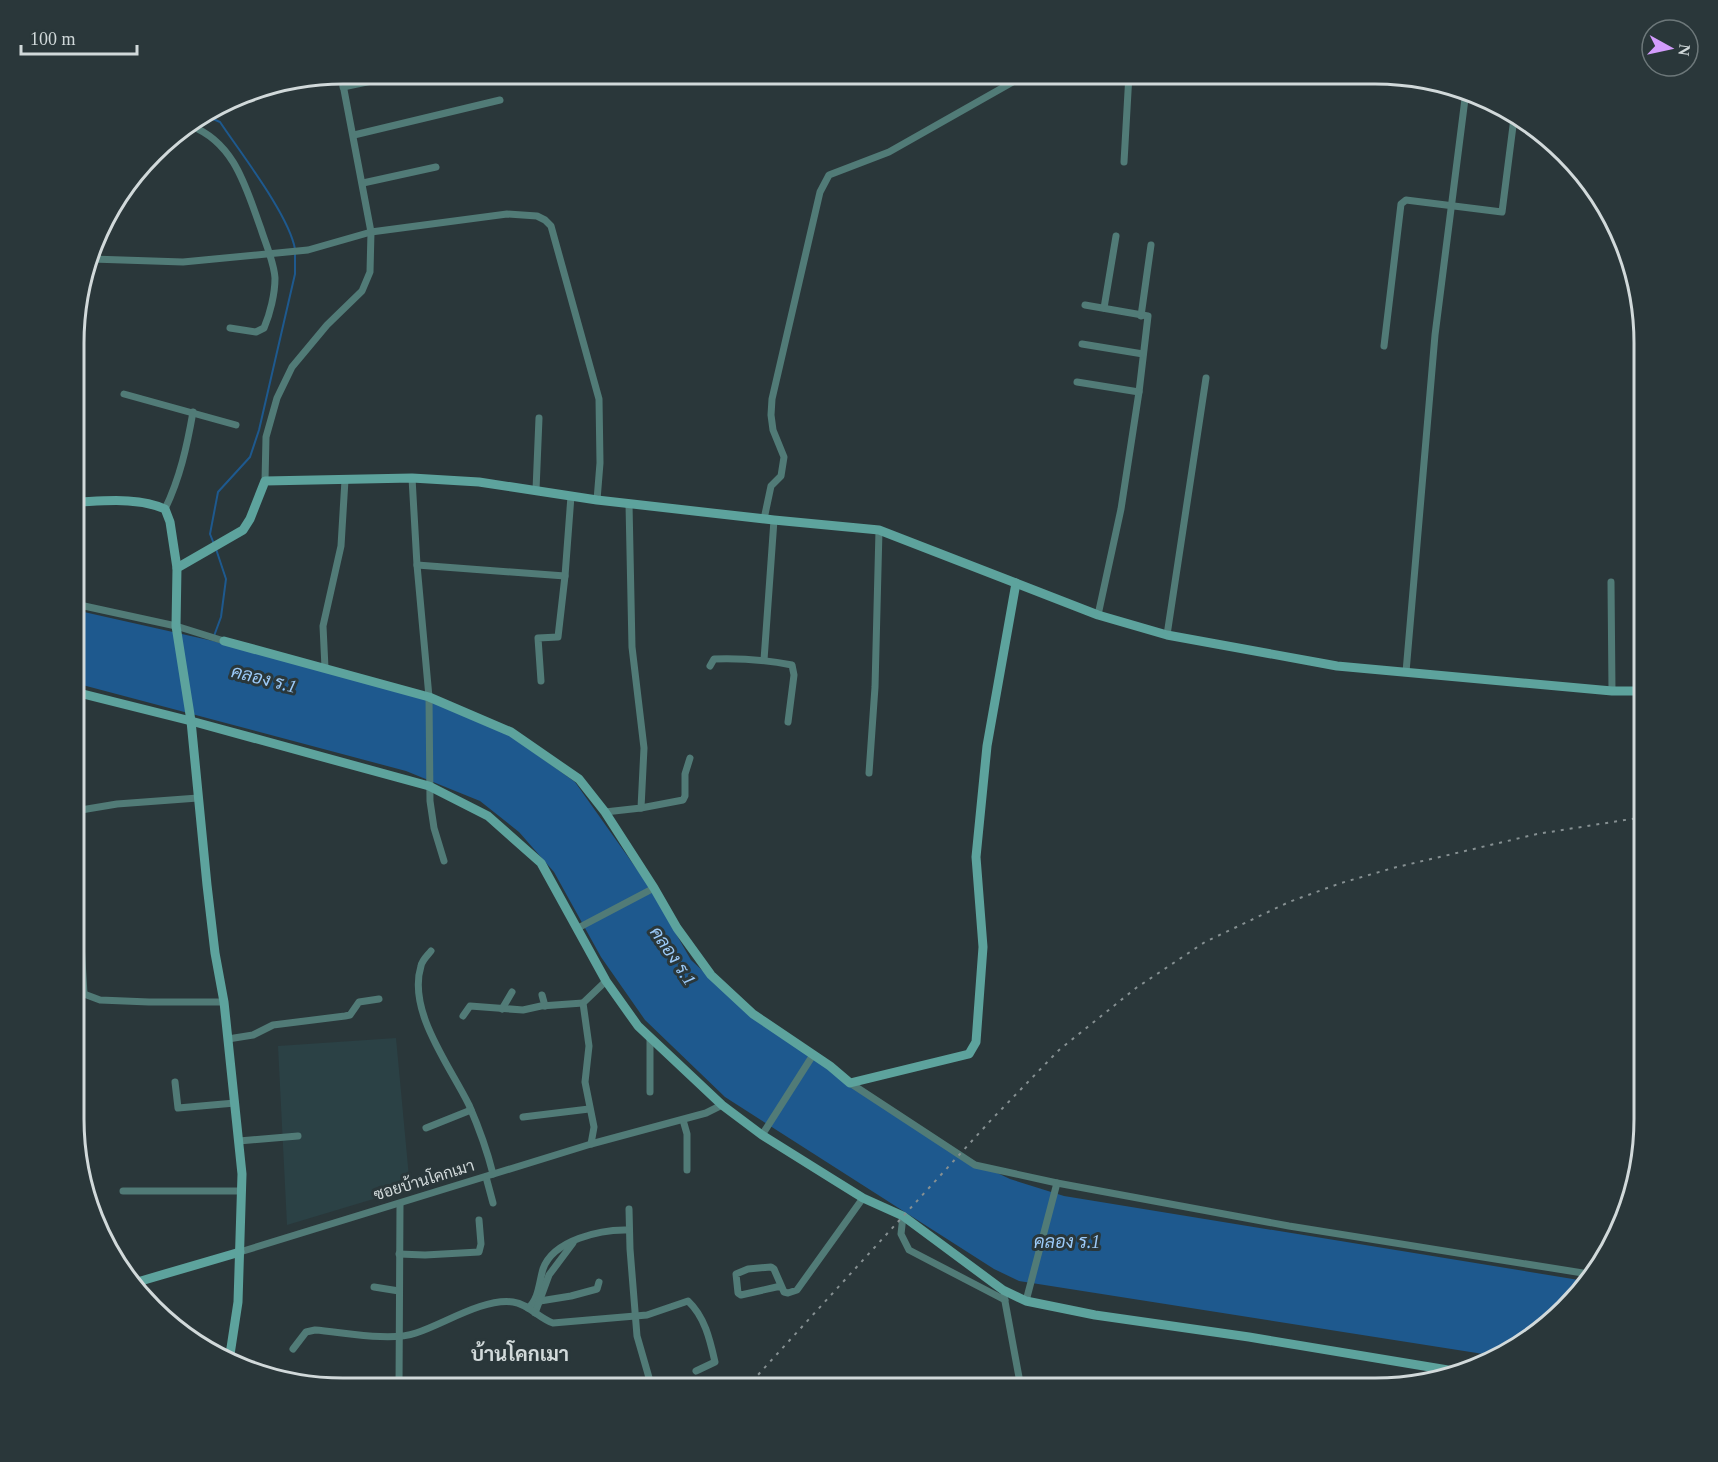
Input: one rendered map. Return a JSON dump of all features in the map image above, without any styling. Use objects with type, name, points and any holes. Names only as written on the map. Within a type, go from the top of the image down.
[{"type":"street","points":[[177,568],[243,530],[266,481],[266,437],[277,398],[292,367],[327,325],[362,291],[370,272],[371,232],[343,84]]},
{"type":"street","points":[[344,87],[357,84]]},
{"type":"street","points":[[764,660],[771,486],[781,477],[784,456],[773,430],[771,415],[777,370],[820,192],[829,175],[889,152],[1009,84]]},
{"type":"street","points":[[1124,162],[1128,84]]},
{"type":"street","points":[[354,135],[500,100]]},
{"type":"street","points":[[1406,672],[1435,335],[1465,101]]},
{"type":"street","points":[[1384,346],[1401,204],[1406,200],[1502,212],[1513,124]]},
{"type":"street","points":[[198,129],[207,132],[229,155],[243,179],[270,254],[275,279],[264,328],[256,332],[230,328]]},
{"type":"street","points":[[363,183],[436,167]]},
{"type":"street","points":[[98,259],[183,262],[270,254],[308,250],[371,232],[507,214],[537,216],[551,226],[598,399],[600,463],[597,500]]},
{"type":"street","points":[[1104,308],[1116,236]]},
{"type":"street","points":[[1141,316],[1151,245]]},
{"type":"street","points":[[1085,305],[1148,316],[1121,509],[1098,615]]},
{"type":"street","points":[[1082,344],[1143,354]]},
{"type":"street","points":[[1167,635],[1206,378]]},
{"type":"street","points":[[1077,382],[1139,392]]},
{"type":"street","points":[[124,394],[236,425]]},
{"type":"street","points":[[165,509],[173,493],[187,448],[193,412]]},
{"type":"street","points":[[536,490],[539,418]]},
{"type":"street","points":[[266,481],[412,478],[479,482],[629,504],[879,530],[1098,615],[1167,635],[1337,666],[1612,691],[1634,691]]},
{"type":"street","points":[[412,478],[429,697],[429,786],[434,828],[444,861]]},
{"type":"street","points":[[325,668],[323,626],[341,546],[345,480]]},
{"type":"street","points":[[541,681],[538,638],[558,637],[571,496]]},
{"type":"street","points":[[84,502],[124,501],[154,504],[165,509],[170,522],[177,568],[176,626],[191,721],[215,953],[224,1002],[242,1174],[238,1302],[231,1352]]},
{"type":"street","points":[[629,504],[632,647],[645,748],[641,808]]},
{"type":"street","points":[[869,773],[875,687],[879,530]]},
{"type":"street","points":[[417,565],[565,576]]},
{"type":"street","points":[[1611,582],[1612,691]]},
{"type":"street","points":[[850,1083],[879,1074],[969,1054],[976,1042],[983,947],[976,857],[987,746],[1016,583]]},
{"type":"street","points":[[84,606],[176,626],[429,697],[511,732],[579,779],[605,812],[677,928],[711,975],[753,1014],[811,1059],[975,1166],[1289,1226],[1583,1273]]},
{"type":"street","points":[[710,666],[714,659],[764,660],[792,665],[794,668],[788,722]]},
{"type":"street","points":[[84,694],[429,786],[488,816],[541,863],[606,981],[638,1026],[722,1105],[863,1198],[903,1216],[1004,1295],[1019,1378]]},
{"type":"street","points":[[605,812],[683,800],[687,764],[690,758]]},
{"type":"street","points":[[84,810],[117,804],[198,798]]},
{"type":"street","points":[[578,928],[654,888]]},
{"type":"street","points":[[431,951],[421,963],[418,982],[421,1006],[434,1040],[471,1110],[486,1145],[493,1203]]},
{"type":"street","points":[[463,1016],[470,1006],[523,1011],[546,1006],[583,1003],[606,981]]},
{"type":"street","points":[[502,1009],[512,992]]},
{"type":"street","points":[[84,994],[92,998],[114,1001],[224,1002]]},
{"type":"street","points":[[542,995],[546,1006]]},
{"type":"street","points":[[228,1039],[253,1035],[273,1025],[350,1015],[359,1002],[379,999]]},
{"type":"street","points":[[583,1003],[589,1046],[585,1082],[594,1127],[591,1144]]},
{"type":"street","points":[[650,1036],[650,1092]]},
{"type":"street","points":[[764,1131],[811,1059]]},
{"type":"street","points":[[175,1082],[178,1108],[235,1103]]},
{"type":"street","name":"ซอยบ้านโคกเมา","points":[[140,1281],[591,1144],[683,1120],[722,1105]]},
{"type":"street","points":[[523,1117],[589,1109]]},
{"type":"street","points":[[426,1128],[471,1110]]},
{"type":"street","points":[[683,1120],[687,1134],[687,1170]]},
{"type":"street","points":[[239,1141],[298,1136]]},
{"type":"street","points":[[1026,1301],[1057,1183]]},
{"type":"street","points":[[123,1191],[242,1191]]},
{"type":"street","points":[[781,1286],[741,1295],[738,1293],[736,1274],[748,1269],[771,1267],[774,1269],[784,1292],[788,1293],[800,1288],[863,1198]]},
{"type":"street","points":[[399,1378],[400,1204]]},
{"type":"street","points":[[628,1209],[634,1315],[637,1336],[649,1378]]},
{"type":"street","points":[[903,1216],[903,1241],[909,1250],[1004,1295],[1095,1315],[1249,1337],[1442,1369]]},
{"type":"street","points":[[399,1254],[479,1252],[482,1244],[479,1220]]},
{"type":"street","points":[[532,1311],[542,1270],[551,1254],[575,1241],[606,1231],[629,1230]]},
{"type":"street","points":[[532,1311],[540,1301],[549,1275],[575,1241]]},
{"type":"street","points":[[540,1301],[597,1289],[599,1282]]},
{"type":"street","points":[[375,1287],[399,1291]]},
{"type":"street","points":[[293,1349],[306,1332],[315,1330],[398,1337],[416,1333],[456,1315],[501,1301],[515,1302],[553,1323],[647,1315],[688,1301],[698,1310],[715,1362],[696,1371]]},
{"type":"shaded area","points":[[396,1038],[410,1188],[287,1225],[278,1046]]},
{"type":"water","name":"คลอง ร.1","points":[[84,612],[213,641],[422,698],[511,736],[575,782],[648,885],[691,960],[758,1022],[972,1161],[1010,1179],[1064,1196],[1579,1280],[1533,1325],[1483,1354],[1019,1281],[994,1269],[725,1097],[645,1020],[601,957],[554,872],[519,832],[480,801],[406,771],[84,685]]},
{"type":"waterway","points":[[213,119],[220,122],[263,184],[284,219],[295,249]]},
{"type":"waterway","points":[[214,544],[210,534],[218,492],[250,457],[259,430],[295,274],[295,254]]},
{"type":"waterway","points":[[214,636],[221,617],[226,579],[216,549]]},
{"type":"railway","points":[[755,1378],[992,1119],[1059,1050],[1136,988],[1205,942],[1289,902],[1341,883],[1393,868],[1537,834],[1634,819]]},
{"type":"district","name":"บ้านโคกเมา","points":[[520,1354]]}]
